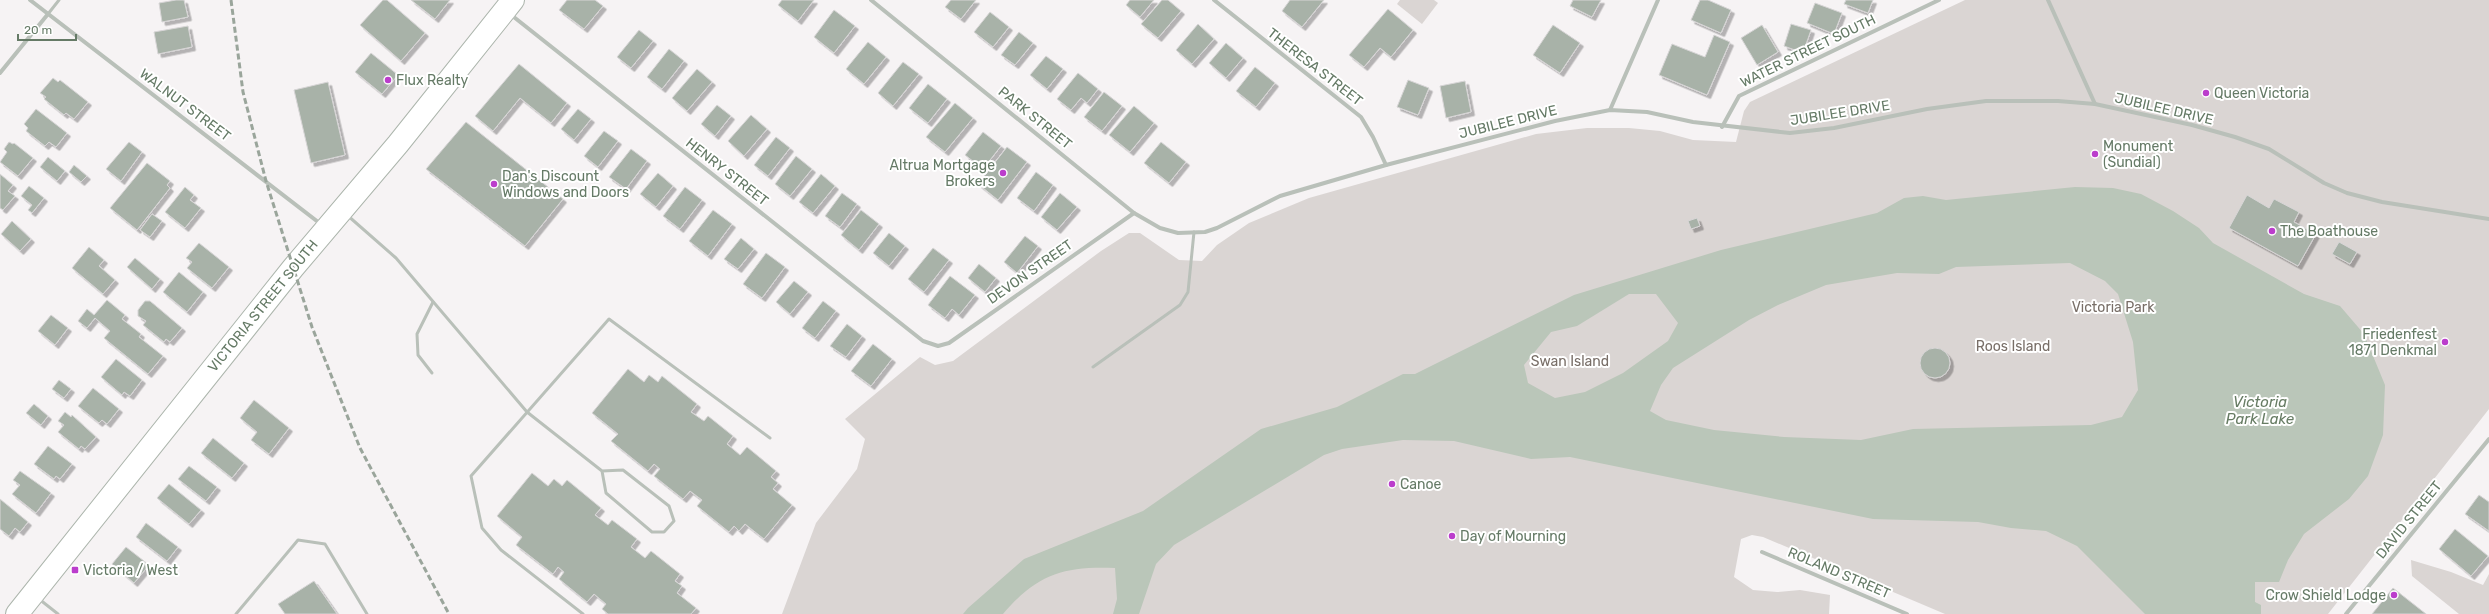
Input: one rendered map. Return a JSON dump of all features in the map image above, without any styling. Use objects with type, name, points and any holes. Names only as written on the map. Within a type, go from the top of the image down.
[{"type":"main road","name":"VICTORIA STREET SOUTH","points":[[17,614],[326,227],[398,144],[509,5]]},
{"type":"street","name":"WALNUT STREET","points":[[30,0],[326,227]]},
{"type":"street","name":"PARK STREET","points":[[871,0],[1134,213],[1160,228],[1178,233],[1194,232]]},
{"type":"street","name":"THERESA STREET","points":[[1214,0],[1361,117],[1373,137],[1386,165]]},
{"type":"street","points":[[1610,110],[1658,0]]},
{"type":"street","name":"WATER STREET SOUTH","points":[[1722,127],[1739,96],[1939,0]]},
{"type":"street","points":[[2048,0],[2094,104]]},
{"type":"street","name":"HENRY STREET","points":[[509,5],[923,341],[938,346]]},
{"type":"street","points":[[0,74],[48,14]]},
{"type":"street","name":"JUBILEE DRIVE","points":[[1194,232],[1216,228],[1280,196],[1386,165],[1556,121],[1610,110],[1647,112],[1722,127],[1790,133],[1834,128],[1927,109],[1986,101],[2058,101],[2094,104],[2192,125],[2269,149],[2324,183],[2347,193],[2382,202],[2489,219]]},
{"type":"street","name":"DEVON STREET","points":[[938,346],[948,343],[1134,213]]},
{"type":"street","name":"DAVID STREET","points":[[2346,614],[2489,439]]},
{"type":"street","name":"ROLAND STREET","points":[[1762,552],[1908,614]]},
{"type":"lane","points":[[48,14],[59,0]]},
{"type":"lane","points":[[342,210],[396,258],[527,412],[602,471],[622,470],[669,506],[674,521],[664,532],[652,532],[606,493],[602,471]]},
{"type":"lane","points":[[1093,367],[1180,305],[1188,292],[1194,232]]},
{"type":"lane","points":[[432,302],[417,334],[418,355],[432,373]]},
{"type":"lane","points":[[583,614],[501,550],[482,528],[471,476],[609,318],[770,438]]},
{"type":"lane","points":[[236,614],[298,540],[325,544],[367,614]]},
{"type":"lane","points":[[33,594],[58,614]]},
{"type":"green space","points":[[1400,0],[1434,0],[1438,3],[1422,24],[1397,4]]},
{"type":"green space","name":"Victoria Park","points":[[1965,0],[2489,0],[2489,409],[2328,614],[1945,614],[1763,537],[1752,535],[1741,539],[1734,577],[1753,590],[1777,592],[1800,590],[1830,595],[1829,614],[782,614],[816,523],[857,469],[865,439],[845,419],[920,357],[935,365],[953,361],[1101,251],[1129,233],[1140,233],[1179,260],[1202,261],[1217,245],[1249,223],[1309,198],[1536,134],[1587,128],[1629,128],[1660,131],[1693,140],[1736,142],[1744,111],[1750,102]]},
{"type":"green space","points":[[2411,560],[2451,572],[2483,585],[2489,574],[2489,614],[2459,614],[2412,576]]},
{"type":"water","name":"Victoria Park Lake","points":[[2075,187],[2113,188],[2141,194],[2173,211],[2199,228],[2213,243],[2304,294],[2340,306],[2364,334],[2385,385],[2383,435],[2368,476],[2349,499],[2304,534],[2288,560],[2279,582],[2255,582],[2255,602],[2261,605],[2261,614],[2145,614],[2077,546],[2046,531],[2011,528],[1978,522],[1873,519],[1570,457],[1531,459],[1454,441],[1403,440],[1342,449],[1324,455],[1174,545],[1156,564],[1139,614],[1113,614],[1117,599],[1115,568],[1097,568],[1066,571],[1040,581],[1015,600],[1003,614],[963,614],[1024,559],[1143,511],[1261,429],[1337,407],[1403,374],[1415,374],[1574,295],[1721,250],[1877,213],[1904,198],[1923,196],[1946,200]],"holes":[[[2070,263],[2105,281],[2118,294],[2133,342],[2138,390],[2122,417],[2091,425],[1913,429],[1861,440],[1784,437],[1714,430],[1666,420],[1650,411],[1661,385],[1673,368],[1749,320],[1778,305],[1826,285],[1897,273],[1939,274],[1956,267]],[[1629,294],[1656,294],[1678,323],[1668,341],[1623,373],[1585,392],[1555,398],[1528,383],[1524,365],[1551,332],[1577,326]]]},
{"type":"building","points":[[184,0],[188,17],[162,22],[159,3]]},
{"type":"building","points":[[383,0],[387,0],[425,33],[401,61],[360,25]]},
{"type":"building","points":[[411,0],[450,0],[435,19]]},
{"type":"building","points":[[567,0],[595,0],[603,6],[584,29],[559,10]]},
{"type":"building","points":[[782,0],[814,0],[798,21],[778,5]]},
{"type":"building","points":[[951,0],[976,0],[961,19],[945,7]]},
{"type":"building","points":[[1130,0],[1154,0],[1140,17],[1126,5]]},
{"type":"building","points":[[1162,0],[1168,0],[1181,11],[1158,38],[1141,24]]},
{"type":"building","points":[[1290,0],[1324,0],[1302,27],[1282,11]]},
{"type":"building","points":[[1573,0],[1601,0],[1592,17],[1570,6]]},
{"type":"building","points":[[1700,0],[1708,0],[1731,10],[1721,33],[1691,20]]},
{"type":"building","points":[[1846,0],[1873,0],[1868,13],[1844,4]]},
{"type":"building","points":[[1815,3],[1842,13],[1834,34],[1807,23]]},
{"type":"building","points":[[1388,9],[1413,30],[1391,57],[1380,48],[1364,67],[1349,55]]},
{"type":"building","points":[[834,10],[855,26],[834,53],[814,37]]},
{"type":"building","points":[[990,12],[1009,27],[993,47],[974,32]]},
{"type":"building","points":[[1198,24],[1214,39],[1192,64],[1176,50]]},
{"type":"building","points":[[1791,24],[1811,30],[1803,53],[1784,46]]},
{"type":"building","points":[[1553,25],[1580,43],[1560,73],[1533,55]]},
{"type":"building","points":[[1762,25],[1778,52],[1757,65],[1741,38]]},
{"type":"building","points":[[188,26],[192,47],[158,54],[154,32]]},
{"type":"building","points":[[639,30],[653,41],[631,68],[617,57]]},
{"type":"building","points":[[1019,32],[1033,43],[1015,65],[1001,55]]},
{"type":"building","points":[[1714,35],[1730,42],[1707,95],[1659,75],[1672,44],[1705,57]]},
{"type":"building","points":[[868,42],[886,57],[864,84],[846,69]]},
{"type":"building","points":[[1226,43],[1243,58],[1226,78],[1209,63]]},
{"type":"building","points":[[669,49],[684,61],[662,89],[647,77]]},
{"type":"building","points":[[371,53],[398,75],[382,94],[355,72]]},
{"type":"building","points":[[1046,56],[1063,69],[1047,89],[1030,75]]},
{"type":"building","points":[[903,62],[919,74],[893,106],[878,93]]},
{"type":"building","points":[[519,64],[567,103],[551,123],[520,98],[493,131],[475,116]]},
{"type":"building","points":[[1255,67],[1275,83],[1256,107],[1236,91]]},
{"type":"building","points":[[697,69],[712,82],[687,111],[672,98]]},
{"type":"building","points":[[1078,73],[1098,89],[1087,103],[1081,98],[1071,110],[1057,99]]},
{"type":"building","points":[[53,78],[58,82],[60,80],[88,102],[74,119],[66,113],[64,115],[44,99],[46,97],[40,93]]},
{"type":"building","points":[[1408,80],[1429,88],[1418,115],[1397,107]]},
{"type":"building","points":[[1465,81],[1471,112],[1446,118],[1440,86]]},
{"type":"building","points":[[328,82],[345,155],[311,163],[294,90]]},
{"type":"building","points":[[928,84],[947,99],[928,123],[909,108]]},
{"type":"building","points":[[1104,92],[1122,106],[1102,131],[1084,117]]},
{"type":"building","points":[[955,103],[973,118],[945,152],[926,137]]},
{"type":"building","points":[[717,105],[731,116],[715,136],[701,124]]},
{"type":"building","points":[[1134,106],[1154,123],[1130,152],[1109,135]]},
{"type":"building","points":[[36,109],[67,133],[56,147],[49,142],[45,146],[26,131],[28,128],[24,124]]},
{"type":"building","points":[[578,109],[591,119],[574,140],[561,129]]},
{"type":"building","points":[[751,115],[767,129],[744,156],[728,141]]},
{"type":"building","name":"Dan's Discount Windows and Doors","points":[[466,122],[563,199],[525,246],[426,169]]},
{"type":"building","points":[[604,131],[618,141],[598,167],[584,156]]},
{"type":"building","points":[[983,132],[1001,146],[983,169],[965,155]]},
{"type":"building","points":[[776,137],[790,148],[768,176],[754,165]]},
{"type":"building","points":[[9,142],[14,143],[33,158],[18,176],[0,162],[7,152],[4,149]]},
{"type":"building","points":[[129,142],[142,152],[121,181],[106,169]]},
{"type":"building","points":[[1161,142],[1186,162],[1169,183],[1144,163]]},
{"type":"building","name":"Altrua Mortgage Brokers","points":[[1007,147],[1027,162],[998,200],[978,184]]},
{"type":"building","points":[[631,149],[647,161],[626,189],[609,177]]},
{"type":"building","points":[[796,156],[812,169],[790,196],[775,184]]},
{"type":"building","points":[[48,157],[65,171],[57,181],[40,167]]},
{"type":"building","points":[[147,163],[170,181],[167,185],[170,188],[137,230],[110,208]]},
{"type":"building","points":[[74,165],[87,176],[81,182],[69,172]]},
{"type":"building","points":[[1036,172],[1053,185],[1034,211],[1017,198]]},
{"type":"building","points":[[658,173],[673,186],[656,207],[640,194]]},
{"type":"building","points":[[0,174],[13,185],[8,191],[15,196],[3,210],[0,208]]},
{"type":"building","points":[[821,174],[835,186],[813,213],[799,202]]},
{"type":"building","points":[[29,186],[44,198],[32,213],[28,210],[32,205],[21,196]]},
{"type":"building","points":[[185,187],[194,195],[190,200],[201,208],[185,228],[165,212]]},
{"type":"building","points":[[685,187],[702,200],[680,229],[663,216]]},
{"type":"building","points":[[842,193],[857,204],[840,227],[825,216]]},
{"type":"building","points":[[1060,193],[1077,207],[1057,230],[1041,217]]},
{"type":"building","name":"The Boathouse","points":[[2247,195],[2269,208],[2274,199],[2299,212],[2294,222],[2316,234],[2298,266],[2229,228]]},
{"type":"building","points":[[713,210],[732,224],[708,256],[689,241]]},
{"type":"building","points":[[861,210],[879,224],[859,250],[841,235]]},
{"type":"building","points":[[152,214],[162,221],[150,237],[140,230]]},
{"type":"building","points":[[1697,218],[1700,226],[1691,229],[1688,221]]},
{"type":"building","points":[[12,221],[31,239],[20,251],[1,234]]},
{"type":"building","points":[[889,233],[905,246],[889,266],[873,253]]},
{"type":"building","points":[[1025,236],[1038,246],[1017,273],[1004,262]]},
{"type":"building","points":[[741,238],[754,249],[738,269],[724,259]]},
{"type":"building","points":[[2339,242],[2357,252],[2350,264],[2332,254]]},
{"type":"building","points":[[199,243],[229,267],[212,288],[187,268],[192,262],[186,258]]},
{"type":"building","points":[[89,247],[104,260],[99,266],[115,280],[103,294],[72,268]]},
{"type":"building","points":[[933,248],[949,260],[924,292],[908,279]]},
{"type":"building","points":[[766,253],[785,267],[762,298],[743,284]]},
{"type":"building","points":[[135,258],[160,279],[152,289],[127,267]]},
{"type":"building","points":[[979,264],[996,278],[985,292],[968,278]]},
{"type":"building","points":[[179,272],[203,292],[187,312],[163,292]]},
{"type":"building","points":[[950,276],[975,295],[959,315],[952,309],[945,318],[928,305]]},
{"type":"building","points":[[794,281],[808,292],[790,314],[776,302]]},
{"type":"building","points":[[107,300],[125,315],[122,319],[141,334],[139,337],[163,356],[148,374],[104,338],[110,331],[95,318],[87,328],[78,321],[87,309],[94,315]]},
{"type":"building","points":[[145,301],[150,301],[182,328],[170,342],[166,339],[164,342],[143,325],[146,321],[138,316],[138,310]]},
{"type":"building","points":[[823,301],[836,311],[815,338],[802,328]]},
{"type":"building","points":[[51,315],[68,328],[55,345],[38,331]]},
{"type":"building","points":[[847,324],[862,336],[846,357],[830,346]]},
{"type":"building","points":[[873,344],[892,359],[871,386],[851,371]]},
{"type":"building","points":[[1935,348],[1941,349],[1949,357],[1949,369],[1941,377],[1935,378],[1929,377],[1921,369],[1920,363],[1921,357],[1929,349]]},
{"type":"building","points":[[116,359],[142,380],[130,396],[124,392],[122,395],[101,377]]},
{"type":"building","points":[[628,369],[644,382],[649,375],[658,382],[662,376],[697,404],[691,412],[704,421],[708,416],[733,436],[727,444],[740,455],[747,447],[776,471],[771,477],[778,483],[773,489],[792,505],[764,539],[745,524],[739,531],[734,526],[729,532],[697,506],[702,500],[690,491],[683,499],[654,476],[660,469],[654,464],[648,471],[611,441],[618,434],[592,413]]},
{"type":"building","points":[[59,380],[71,389],[64,398],[52,389]]},
{"type":"building","points":[[93,388],[119,409],[107,424],[102,420],[99,423],[78,406]]},
{"type":"building","points":[[254,400],[289,428],[269,454],[251,440],[257,432],[240,418]]},
{"type":"building","points":[[34,404],[48,416],[41,425],[26,413]]},
{"type":"building","points":[[65,412],[71,417],[72,415],[96,437],[85,449],[81,446],[79,449],[58,432],[64,425],[58,421]]},
{"type":"building","points":[[213,438],[244,463],[232,478],[201,453]]},
{"type":"building","points":[[48,446],[72,464],[60,479],[56,476],[54,479],[34,464]]},
{"type":"building","points":[[189,466],[217,487],[206,501],[178,479]]},
{"type":"building","points":[[20,471],[51,493],[36,513],[12,494],[20,485],[13,480]]},
{"type":"building","points":[[532,473],[548,486],[554,479],[562,486],[567,480],[601,508],[595,515],[608,525],[612,520],[637,539],[631,547],[645,558],[651,551],[680,574],[675,581],[682,586],[677,593],[696,608],[691,614],[608,614],[602,609],[606,604],[594,594],[587,602],[559,579],[564,572],[558,567],[553,574],[516,545],[522,537],[497,516]]},
{"type":"building","points":[[169,484],[201,510],[189,524],[157,498]]},
{"type":"building","points":[[2479,495],[2489,502],[2489,531],[2465,514]]},
{"type":"building","points":[[0,499],[28,522],[20,532],[15,528],[9,536],[0,529]]},
{"type":"building","points":[[146,523],[178,547],[167,561],[136,537]]},
{"type":"building","points":[[2455,529],[2488,556],[2471,576],[2439,549]]},
{"type":"building","points":[[126,547],[149,565],[134,583],[112,564]]},
{"type":"building","points":[[314,581],[337,614],[285,614],[278,604]]},
{"type":"building","name":"Crow Shield Lodge","points":[[2393,588],[2426,614],[2372,614]]},
{"type":"railway","points":[[231,0],[243,92],[266,181],[312,327],[360,448],[449,614]]},
{"type":"place","name":"Flux Realty","points":[[388,80]]},
{"type":"place","name":"Queen Victoria","points":[[2206,93]]},
{"type":"place","name":"Monument (Sundial)","points":[[2095,154]]},
{"type":"place","name":"Altrua Mortgage Brokers","points":[[1003,173]]},
{"type":"place","name":"Dan's Discount Windows and Doors","points":[[494,184]]},
{"type":"place","name":"The Boathouse","points":[[2272,231]]},
{"type":"place","name":"Friedenfest 1871 Denkmal","points":[[2445,342]]},
{"type":"place","name":"Canoe","points":[[1392,484]]},
{"type":"place","name":"Day of Mourning","points":[[1452,536]]},
{"type":"place","name":"Victoria / West","points":[[75,570]]},
{"type":"place","name":"Crow Shield Lodge","points":[[2394,595]]},
{"type":"park label","name":"Roos Island","points":[[2013,346]]},
{"type":"park label","name":"Swan Island","points":[[1570,361]]}]
